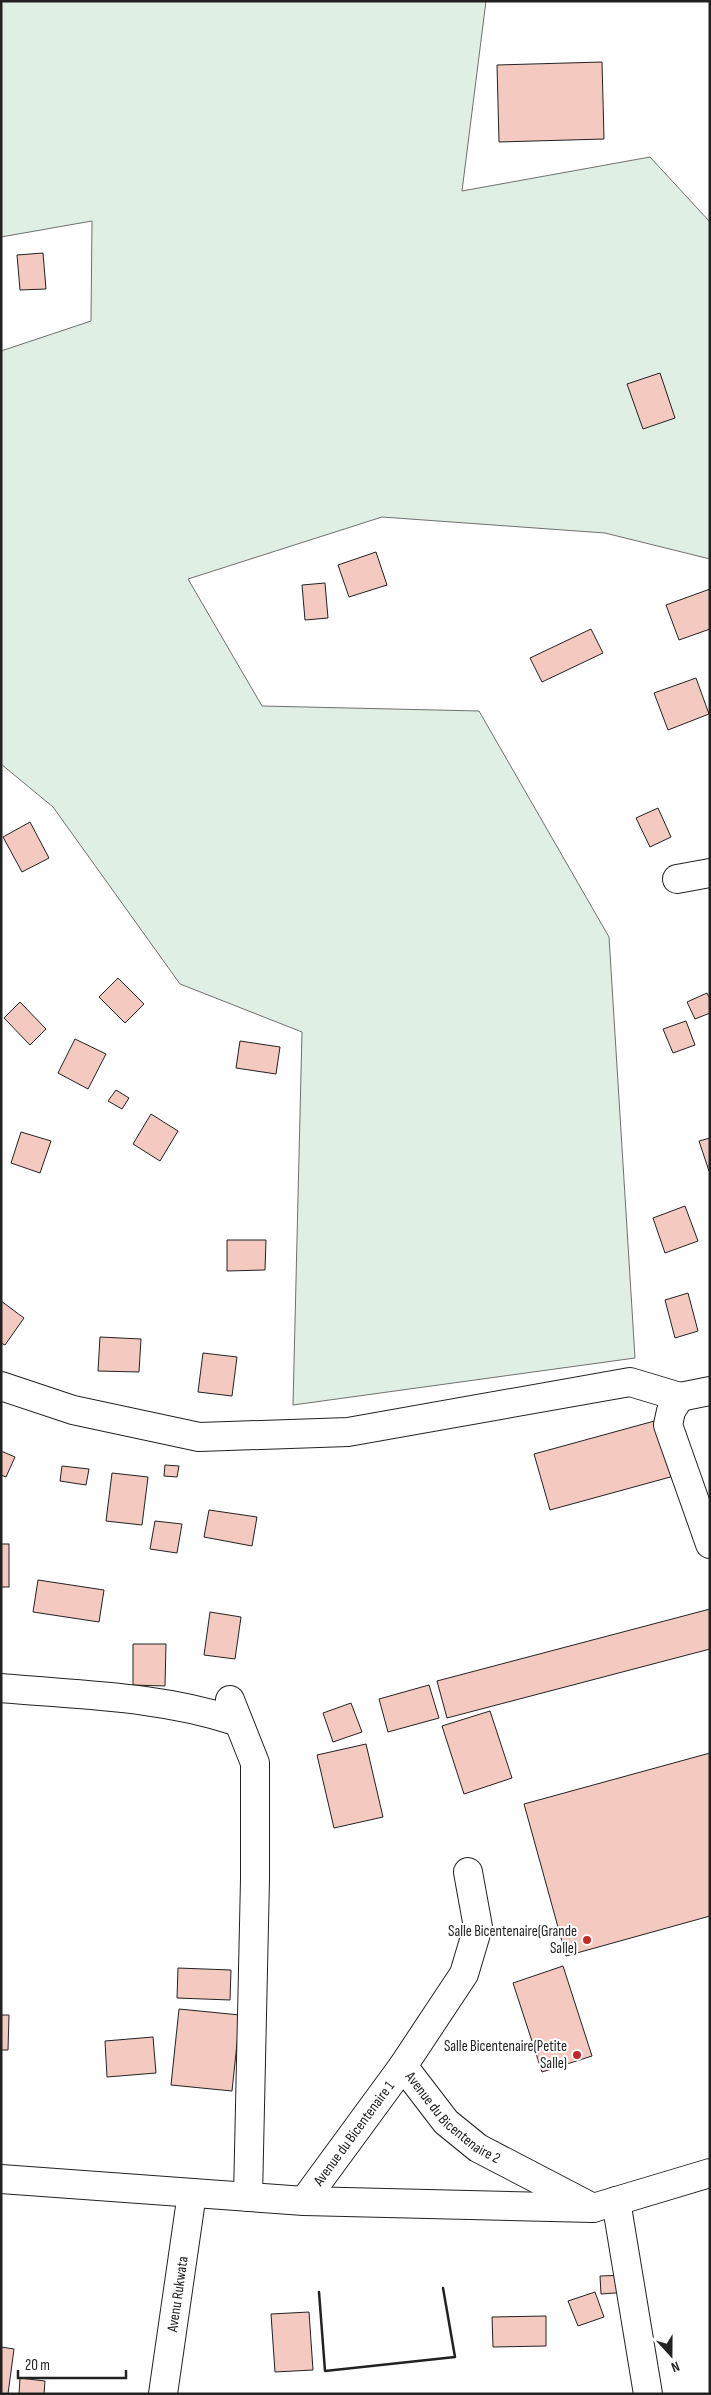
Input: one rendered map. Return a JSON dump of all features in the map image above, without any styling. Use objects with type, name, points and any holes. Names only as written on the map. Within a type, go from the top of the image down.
[{"type":"main road","points":[[676,879],[710,873]]},
{"type":"main road","points":[[1,1386],[73,1410],[199,1437],[348,1432],[630,1382],[680,1397],[710,1391]]},
{"type":"main road","points":[[680,1397],[671,1411],[668,1425],[710,1544]]},
{"type":"main road","points":[[1,1688],[158,1703],[211,1713],[232,1720],[230,1700],[255,1763],[255,1899],[248,2197]]},
{"type":"main road","name":"Avenue du Bicentenaire 2","points":[[468,1872],[478,1927],[464,1974],[402,2066],[446,2122],[478,2148],[605,2205]]},
{"type":"main road","name":"Avenue du Bicentenaire 1","points":[[304,2200],[402,2066]]},
{"type":"main road","points":[[1,2180],[304,2200],[605,2205],[710,2173]]},
{"type":"main road","name":"Avenu Rukwata","points":[[163,2394],[192,2193]]},
{"type":"main road","points":[[605,2205],[648,2394]]},
{"type":"green space","points":[[1,1],[486,1],[462,191],[650,157],[710,222],[710,559],[605,533],[382,517],[188,579],[262,706],[479,711],[609,937],[635,1358],[293,1405],[302,1032],[180,984],[53,807],[1,764],[1,351],[91,321],[92,221],[1,237]]},
{"type":"building","points":[[602,62],[604,139],[499,142],[497,65]]},
{"type":"building","points":[[43,253],[46,289],[20,290],[17,255]]},
{"type":"building","points":[[660,373],[675,418],[643,429],[627,384]]},
{"type":"building","points":[[376,552],[387,585],[349,597],[338,565]]},
{"type":"building","points":[[325,583],[328,618],[305,620],[302,585]]},
{"type":"building","points":[[710,589],[710,629],[679,640],[666,605]]},
{"type":"building","points":[[591,629],[603,653],[542,682],[530,658]]},
{"type":"building","points":[[696,678],[709,714],[668,730],[654,693]]},
{"type":"building","points":[[658,808],[671,837],[650,847],[636,818]]},
{"type":"building","points":[[30,822],[49,858],[22,872],[3,837]]},
{"type":"building","points":[[118,978],[144,1004],[125,1023],[99,997]]},
{"type":"building","points":[[707,993],[710,999],[710,1013],[695,1019],[687,1002]]},
{"type":"building","points":[[20,1002],[46,1029],[30,1045],[4,1018]]},
{"type":"building","points":[[686,1021],[695,1045],[673,1053],[663,1029]]},
{"type":"building","points":[[75,1039],[106,1054],[88,1089],[58,1073]]},
{"type":"building","points":[[240,1041],[280,1047],[276,1074],[236,1068]]},
{"type":"building","points":[[116,1090],[129,1098],[122,1109],[108,1101]]},
{"type":"building","points":[[151,1114],[178,1131],[160,1161],[133,1144]]},
{"type":"building","points":[[21,1132],[51,1141],[40,1173],[11,1163]]},
{"type":"building","points":[[710,1138],[710,1171],[709,1171],[699,1141]]},
{"type":"building","points":[[685,1206],[698,1241],[665,1253],[653,1218]]},
{"type":"building","points":[[227,1240],[266,1240],[265,1270],[227,1271]]},
{"type":"building","points":[[688,1293],[698,1331],[675,1338],[665,1300]]},
{"type":"building","points":[[1,1301],[24,1318],[5,1345],[1,1343]]},
{"type":"building","points":[[100,1337],[141,1339],[139,1372],[98,1371]]},
{"type":"building","points":[[203,1353],[237,1357],[232,1396],[198,1392]]},
{"type":"building","points":[[658,1420],[674,1476],[550,1510],[534,1454]]},
{"type":"building","points":[[1,1451],[15,1457],[6,1477],[1,1475]]},
{"type":"building","points":[[165,1465],[179,1466],[177,1477],[164,1476]]},
{"type":"building","points":[[62,1466],[89,1469],[86,1485],[60,1481]]},
{"type":"building","points":[[112,1473],[148,1477],[142,1525],[106,1521]]},
{"type":"building","points":[[209,1510],[257,1517],[252,1546],[204,1537]]},
{"type":"building","points":[[155,1521],[182,1524],[177,1553],[150,1549]]},
{"type":"building","points":[[1,1544],[9,1544],[9,1587],[1,1587]]},
{"type":"building","points":[[38,1580],[104,1590],[99,1622],[33,1612]]},
{"type":"building","points":[[710,1609],[710,1649],[447,1718],[437,1681]]},
{"type":"building","points":[[210,1612],[241,1617],[235,1659],[204,1655]]},
{"type":"building","points":[[133,1644],[166,1644],[165,1686],[133,1685]]},
{"type":"building","points":[[429,1685],[439,1718],[388,1732],[379,1699]]},
{"type":"building","points":[[351,1703],[362,1732],[333,1742],[323,1713]]},
{"type":"building","points":[[490,1711],[512,1778],[464,1794],[442,1726]]},
{"type":"building","points":[[366,1744],[383,1817],[334,1828],[317,1755]]},
{"type":"building","points":[[710,1753],[710,1916],[566,1956],[524,1804]]},
{"type":"building","points":[[563,1966],[592,2056],[542,2072],[513,1983]]},
{"type":"building","points":[[178,1968],[231,1970],[230,2000],[177,1998]]},
{"type":"building","points":[[179,2009],[240,2015],[232,2091],[171,2085]]},
{"type":"building","points":[[1,2015],[9,2015],[8,2050],[1,2050]]},
{"type":"building","points":[[153,2037],[156,2073],[107,2077],[105,2041]]},
{"type":"building","points":[[628,2275],[629,2292],[601,2294],[600,2276]]},
{"type":"building","points":[[595,2292],[604,2317],[578,2326],[568,2301]]},
{"type":"building","points":[[309,2312],[313,2370],[275,2372],[271,2314]]},
{"type":"building","points":[[546,2316],[546,2346],[493,2347],[492,2317]]},
{"type":"building","points":[[1,2347],[14,2349],[8,2394],[1,2394]]},
{"type":"building","points":[[20,2378],[45,2381],[44,2394],[19,2394]]},
{"type":"wall","points":[[319,2292],[325,2371],[455,2357],[443,2288]]},
{"type":"place","name":"Salle Bicentenaire(Grande Salle)","points":[[587,1940]]},
{"type":"place","name":"Salle Bicentenaire(Petite Salle)","points":[[577,2055]]}]
